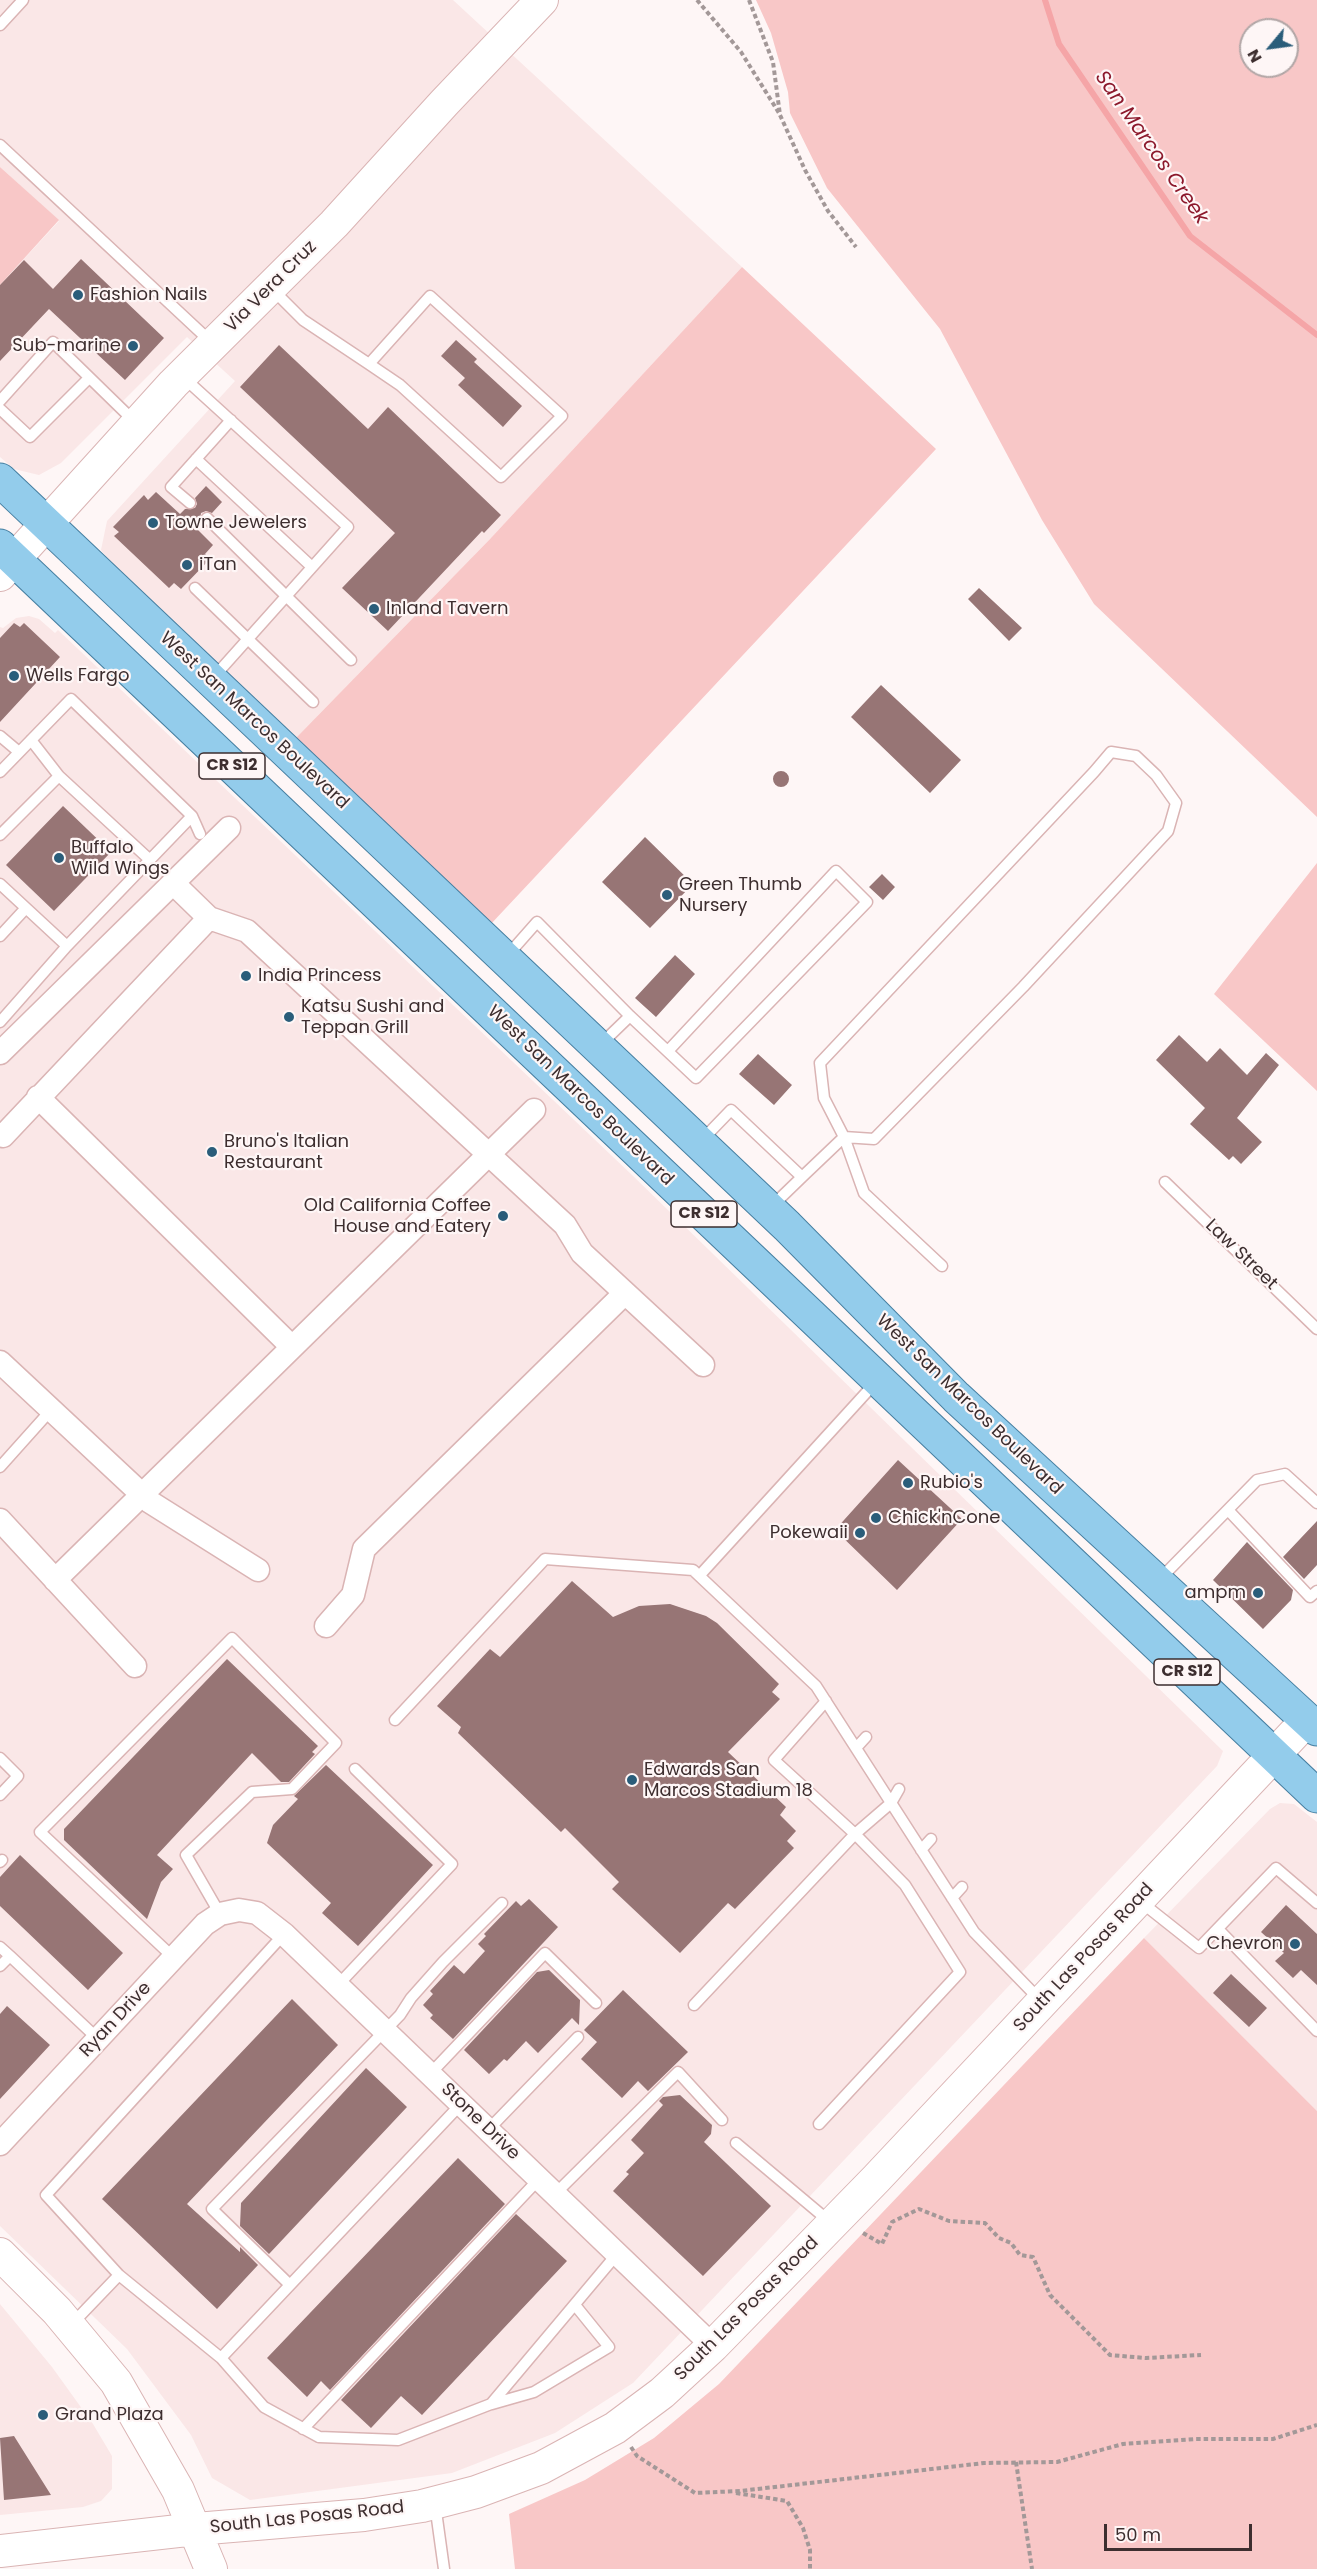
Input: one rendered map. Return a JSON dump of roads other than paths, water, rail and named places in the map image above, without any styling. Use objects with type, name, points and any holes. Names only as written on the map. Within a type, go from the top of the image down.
[{"type":"main road","name":"Via Vera Cruz","points":[[5,560],[48,525],[182,376],[334,224],[542,0]]},
{"type":"main road","name":"West San Marcos Boulevard","points":[[0,480],[768,1209],[956,1397],[1157,1582],[1314,1719]]},
{"type":"main road","name":"West San Marcos Boulevard","points":[[5,560],[564,1080],[1317,1796]]},
{"type":"main road","points":[[564,1080],[598,1047]]},
{"type":"main road","points":[[878,1379],[892,1374],[904,1375],[999,1464],[1032,1486],[1066,1498]]},
{"type":"main road","name":"South Las Posas Road","points":[[0,2552],[196,2529],[364,2515],[435,2503],[476,2492],[541,2468],[615,2428],[662,2393],[713,2346],[1042,2003],[1274,1755],[1314,1719]]},
{"type":"main road","points":[[0,2254],[69,2326],[116,2382],[178,2490],[211,2569]]},
{"type":"street","points":[[0,1053],[229,828]]},
{"type":"street","points":[[173,883],[209,918],[247,931],[565,1225],[582,1253],[703,1365]]},
{"type":"street","points":[[3,1136],[209,918]]},
{"type":"street","points":[[38,1097],[292,1347]]},
{"type":"street","points":[[55,1580],[534,1110]]},
{"type":"street","points":[[326,1626],[353,1595],[364,1549],[625,1293]]},
{"type":"street","points":[[0,1362],[150,1502],[258,1570]]},
{"type":"street","points":[[0,1520],[135,1665]]},
{"type":"street","name":"Stone Drive","points":[[230,1912],[256,1913],[284,1934],[713,2346]]},
{"type":"street","name":"Ryan Drive","points":[[0,2144],[205,1924],[230,1912]]},
{"type":"lane","points":[[0,25],[23,0]]},
{"type":"lane","points":[[0,145],[214,344]]},
{"type":"lane","points":[[270,288],[303,320],[400,385],[501,477],[562,416],[430,296],[369,364]]},
{"type":"lane","points":[[0,401],[53,342],[137,424]]},
{"type":"lane","points":[[182,376],[348,527],[211,680]]},
{"type":"lane","points":[[0,409],[30,437],[89,378]]},
{"type":"lane","points":[[190,504],[171,487],[231,420]]},
{"type":"lane","points":[[196,459],[312,567]]},
{"type":"lane","points":[[207,518],[351,660]]},
{"type":"lane","points":[[195,588],[313,702]]},
{"type":"lane","points":[[0,772],[71,699],[192,816],[200,834]]},
{"type":"lane","points":[[0,736],[19,752]]},
{"type":"lane","points":[[31,740],[59,776],[150,860]]},
{"type":"lane","points":[[768,1209],[844,1137],[874,1139],[1023,987],[1168,831],[1176,802],[1156,775],[1136,756],[1111,752],[820,1063],[824,1098],[844,1137],[864,1193],[942,1266]]},
{"type":"lane","points":[[0,835],[59,776]]},
{"type":"lane","points":[[0,1022],[68,946],[192,816]]},
{"type":"lane","points":[[505,958],[537,922],[630,1016],[696,1078],[867,902],[836,871],[668,1051]]},
{"type":"lane","points":[[0,884],[68,946]]},
{"type":"lane","points":[[0,936],[26,908]]},
{"type":"lane","points":[[598,1047],[630,1016]]},
{"type":"lane","points":[[699,1143],[731,1110],[802,1177]]},
{"type":"lane","name":"Law Street","points":[[1165,1182],[1317,1329]]},
{"type":"lane","points":[[700,1575],[878,1379]]},
{"type":"lane","points":[[0,1467],[51,1410]]},
{"type":"lane","points":[[1157,1582],[1257,1480],[1285,1474],[1317,1503]]},
{"type":"lane","points":[[1228,1510],[1310,1597],[1317,1591]]},
{"type":"lane","points":[[396,1720],[545,1559],[693,1570],[816,1686],[974,1932],[1042,2003]]},
{"type":"lane","points":[[174,1958],[40,1832],[232,1638],[336,1743],[292,1789],[252,1792],[186,1855],[230,1912]]},
{"type":"lane","points":[[819,2124],[960,1972],[906,1885],[855,1834],[774,1760],[826,1701]]},
{"type":"lane","points":[[856,1748],[866,1737]]},
{"type":"lane","points":[[0,1758],[18,1776],[0,1795]]},
{"type":"lane","points":[[338,1985],[452,1864],[355,1769]]},
{"type":"lane","points":[[694,2005],[855,1834],[891,1803],[899,1789]]},
{"type":"lane","points":[[921,1850],[931,1839]]},
{"type":"lane","points":[[1138,1900],[1199,1948],[1276,1868],[1317,1902]]},
{"type":"lane","points":[[952,1898],[962,1887]]},
{"type":"lane","points":[[290,2285],[212,2209],[385,2031],[443,1962],[502,1903]]},
{"type":"lane","points":[[1218,1929],[1317,2031]]},
{"type":"lane","points":[[284,1934],[46,2195],[119,2275],[221,2358],[264,2407],[319,2437],[398,2440],[491,2404],[534,2392],[609,2347],[574,2305]]},
{"type":"lane","points":[[0,1947],[98,2039]]},
{"type":"lane","points":[[430,2074],[545,1953],[596,2003]]},
{"type":"lane","points":[[0,1966],[10,1956]]},
{"type":"lane","points":[[488,2130],[578,2037]]},
{"type":"lane","points":[[303,2428],[547,2186],[678,2072],[722,2120]]},
{"type":"lane","points":[[221,2358],[461,2104]]},
{"type":"lane","points":[[736,2143],[832,2224]]},
{"type":"lane","points":[[491,2404],[617,2254]]},
{"type":"lane","points":[[69,2326],[119,2275]]},
{"type":"lane","points":[[435,2503],[444,2569]]},
{"type":"waterway","name":"San Marcos Creek","points":[[1045,0],[1059,44],[1190,236],[1317,335]]},
{"type":"place","name":"Fashion Nails","points":[[78,295]]},
{"type":"place","name":"Sub-marine","points":[[133,346]]},
{"type":"place","name":"Towne Jewelers","points":[[153,523]]},
{"type":"place","name":"iTan","points":[[187,565]]},
{"type":"place","name":"Inland Tavern","points":[[374,609]]},
{"type":"place","name":"Wells Fargo","points":[[14,676]]},
{"type":"place","name":"Buffalo Wild Wings","points":[[59,858]]},
{"type":"place","name":"Green Thumb Nursery","points":[[667,895]]},
{"type":"place","name":"India Princess","points":[[246,976]]},
{"type":"place","name":"Katsu Sushi and Teppan Grill","points":[[289,1017]]},
{"type":"place","name":"Bruno's Italian Restaurant","points":[[212,1152]]},
{"type":"place","name":"Old California Coffee House and Eatery","points":[[503,1216]]},
{"type":"place","name":"Rubio's","points":[[908,1483]]},
{"type":"place","name":"Chick'nCone","points":[[876,1518]]},
{"type":"place","name":"Pokewaii","points":[[860,1533]]},
{"type":"place","name":"ampm","points":[[1258,1593]]},
{"type":"place","name":"Edwards San Marcos Stadium 18","points":[[632,1780]]},
{"type":"place","name":"Chevron","points":[[1295,1944]]},
{"type":"place","name":"Grand Plaza","points":[[43,2415]]}]
